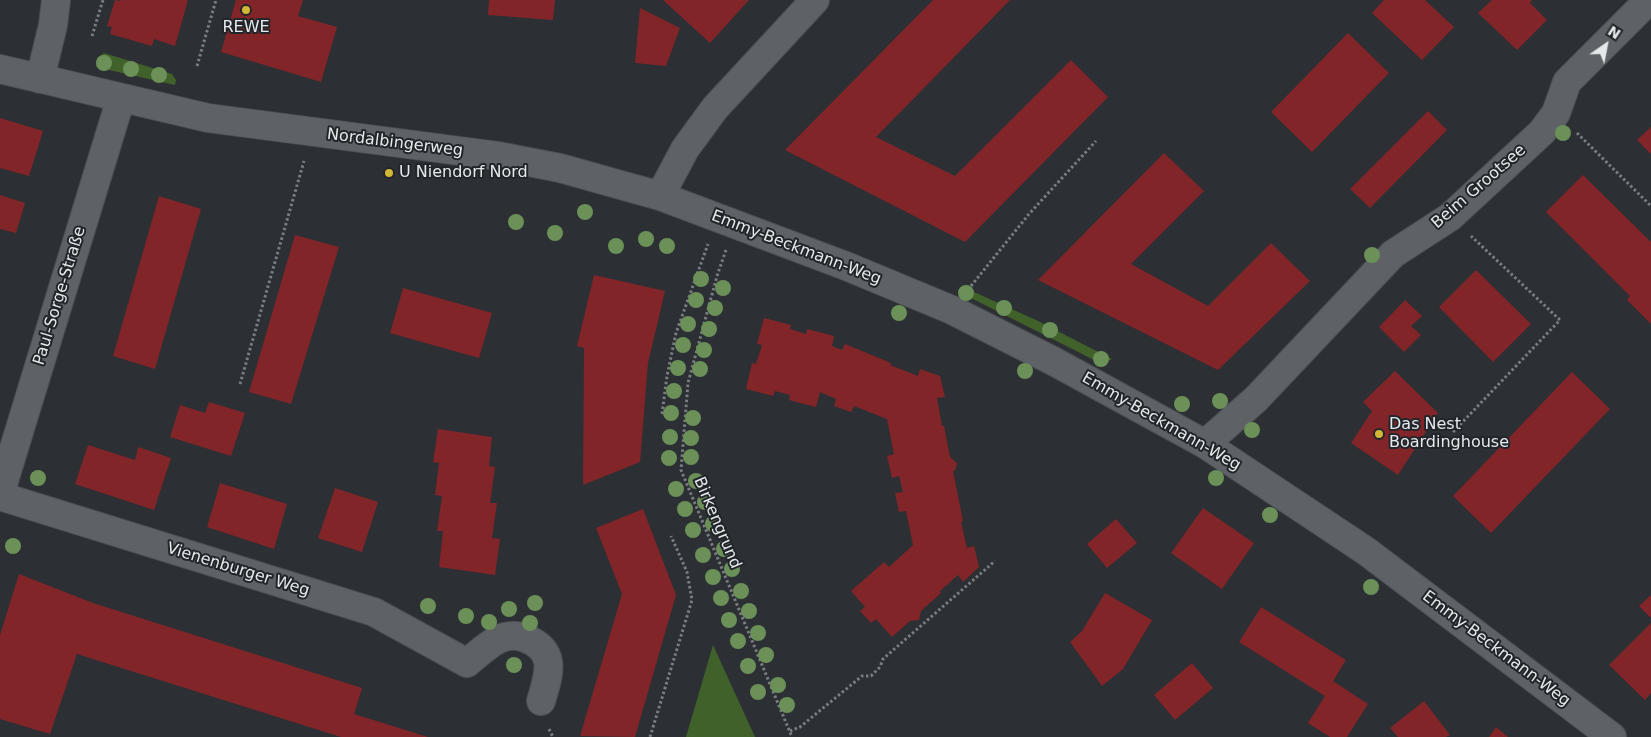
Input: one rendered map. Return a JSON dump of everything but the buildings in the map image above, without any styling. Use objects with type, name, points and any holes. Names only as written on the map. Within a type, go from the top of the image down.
[{"type":"street","points":[[40,78],[53,25],[56,0]]},
{"type":"street","points":[[660,196],[685,149],[715,108],[815,0]]},
{"type":"street","name":"Beim Grootsee","points":[[1205,444],[1256,399],[1393,254],[1450,217],[1542,132],[1556,113],[1567,82],[1649,0]]},
{"type":"street","name":"Nordalbingerweg","points":[[0,68],[208,118],[498,156],[560,168],[660,196]]},
{"type":"street","name":"Paul-Sorge-Straße","points":[[0,495],[121,98]]},
{"type":"street","name":"Emmy-Beckmann-Weg","points":[[660,196],[846,266],[952,310],[1055,362],[1205,444],[1366,552],[1612,737]]},
{"type":"street","name":"Vienenburger Weg","points":[[0,495],[374,612],[468,663],[499,638],[517,635],[536,643],[548,656],[550,672],[541,701]]},
{"type":"path","points":[[92,36],[103,0]]},
{"type":"path","points":[[197,66],[216,0]]},
{"type":"path","points":[[1556,113],[1651,206]]},
{"type":"path","points":[[240,384],[312,133]]},
{"type":"path","points":[[952,310],[1029,214],[1096,141]]},
{"type":"path","points":[[1450,217],[1560,320],[1453,432]]},
{"type":"path","points":[[662,414],[666,376],[676,333],[727,220]]},
{"type":"path","name":"Birkengrund","points":[[727,220],[717,276],[688,383],[682,470],[792,737]]},
{"type":"path","points":[[650,737],[692,600],[687,572],[671,536]]},
{"type":"path","points":[[790,731],[800,727],[862,676],[870,676],[880,667],[883,659],[995,562]]},
{"type":"green space","points":[[104,53],[172,74],[176,80],[175,85],[96,67],[98,57]]},
{"type":"green space","points":[[974,292],[1036,320],[1112,359],[1102,364],[969,297]]},
{"type":"green space","points":[[713,645],[755,737],[686,737]]},
{"type":"place","name":"REWE","points":[[246,10]]},
{"type":"place","name":"U Niendorf Nord","points":[[389,173]]},
{"type":"place","name":"Das Nest Boardinghouse","points":[[1379,434]]}]
